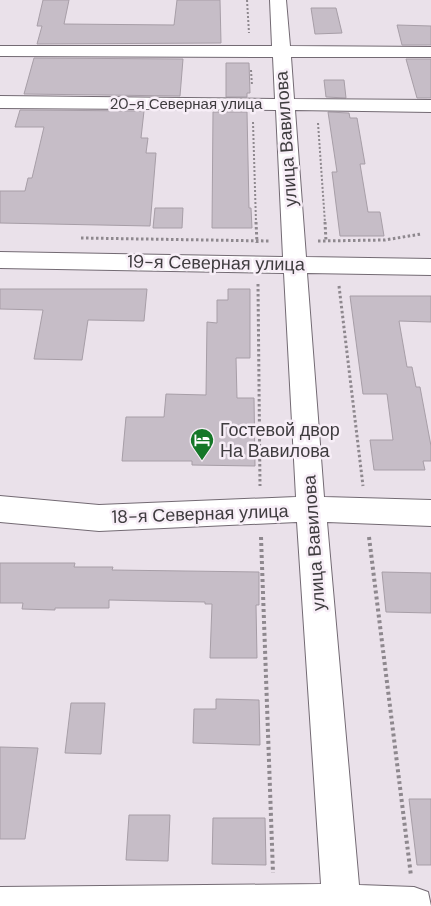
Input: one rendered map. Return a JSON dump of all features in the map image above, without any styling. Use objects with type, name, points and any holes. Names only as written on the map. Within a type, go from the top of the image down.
[{"type":"street","name":"улица Вавилова","points":[[278,0],[311,509],[342,905]]},
{"type":"street","points":[[0,51],[431,52]]},
{"type":"street","name":"20-я Северная улица","points":[[0,102],[431,106]]},
{"type":"street","name":"19-я Северная улица","points":[[0,260],[257,263],[294,252],[332,264],[431,267]]},
{"type":"street","name":"18-я Северная улица","points":[[0,509],[98,518],[311,509],[431,513]]},
{"type":"street","points":[[0,906],[342,905],[413,896]]},
{"type":"path","points":[[248,0],[257,240],[260,511],[274,904]]},
{"type":"path","points":[[317,105],[326,240],[332,264],[366,511],[413,896]]},
{"type":"path","points":[[71,238],[257,240],[294,252],[326,240],[385,240],[420,234]]},
{"type":"building","points":[[43,0],[69,0],[64,24],[174,25],[177,0],[220,0],[221,43],[37,44],[42,26],[37,26]]},
{"type":"building","points":[[311,8],[336,8],[342,33],[315,34]]},
{"type":"building","points":[[397,25],[431,26],[431,45],[402,45]]},
{"type":"building","points":[[34,58],[183,59],[180,96],[24,94]]},
{"type":"building","points":[[406,59],[431,59],[431,98],[417,98]]},
{"type":"building","points":[[226,63],[249,63],[250,93],[247,93],[247,97],[226,97]]},
{"type":"building","points":[[324,80],[344,80],[346,98],[326,97]]},
{"type":"building","points":[[20,110],[144,111],[141,138],[148,138],[146,153],[156,153],[150,226],[0,223],[0,191],[25,191],[28,178],[32,178],[44,127],[15,127]]},
{"type":"building","points":[[213,112],[247,112],[249,208],[251,208],[252,228],[212,228]]},
{"type":"building","points":[[328,112],[349,113],[350,118],[357,118],[365,164],[360,164],[368,212],[380,212],[384,236],[340,236],[332,172],[337,172]]},
{"type":"building","points":[[155,208],[183,208],[182,228],[153,228]]},
{"type":"building","points":[[0,289],[147,289],[144,321],[88,320],[82,360],[34,359],[43,310],[0,309]]},
{"type":"building","points":[[228,289],[250,289],[250,358],[236,358],[237,398],[254,398],[255,466],[192,465],[192,461],[122,461],[126,417],[164,417],[166,394],[206,395],[207,322],[217,323],[217,300],[228,300]]},
{"type":"building","points":[[350,296],[431,296],[431,322],[399,321],[407,367],[412,367],[416,387],[420,387],[431,446],[431,461],[423,461],[425,470],[374,470],[370,440],[393,440],[387,394],[363,394]]},
{"type":"building","points":[[0,563],[75,563],[74,567],[113,567],[112,570],[259,572],[259,605],[256,605],[257,658],[210,658],[212,604],[205,604],[205,602],[109,600],[109,608],[55,608],[55,610],[22,609],[23,603],[0,603]]},
{"type":"building","points":[[382,572],[431,573],[431,613],[386,612]]},
{"type":"building","points":[[216,699],[259,700],[260,745],[193,743],[194,709],[216,709]]},
{"type":"building","points":[[71,703],[105,703],[101,754],[65,753]]},
{"type":"building","points":[[0,747],[38,748],[25,839],[0,839]]},
{"type":"building","points":[[409,799],[431,799],[431,865],[417,865]]},
{"type":"building","points":[[129,815],[170,815],[168,861],[126,860]]},
{"type":"building","points":[[213,818],[265,818],[266,865],[212,864]]},
{"type":"place","name":"Гостевой двор На Вавилова","points":[[202,461]]}]
